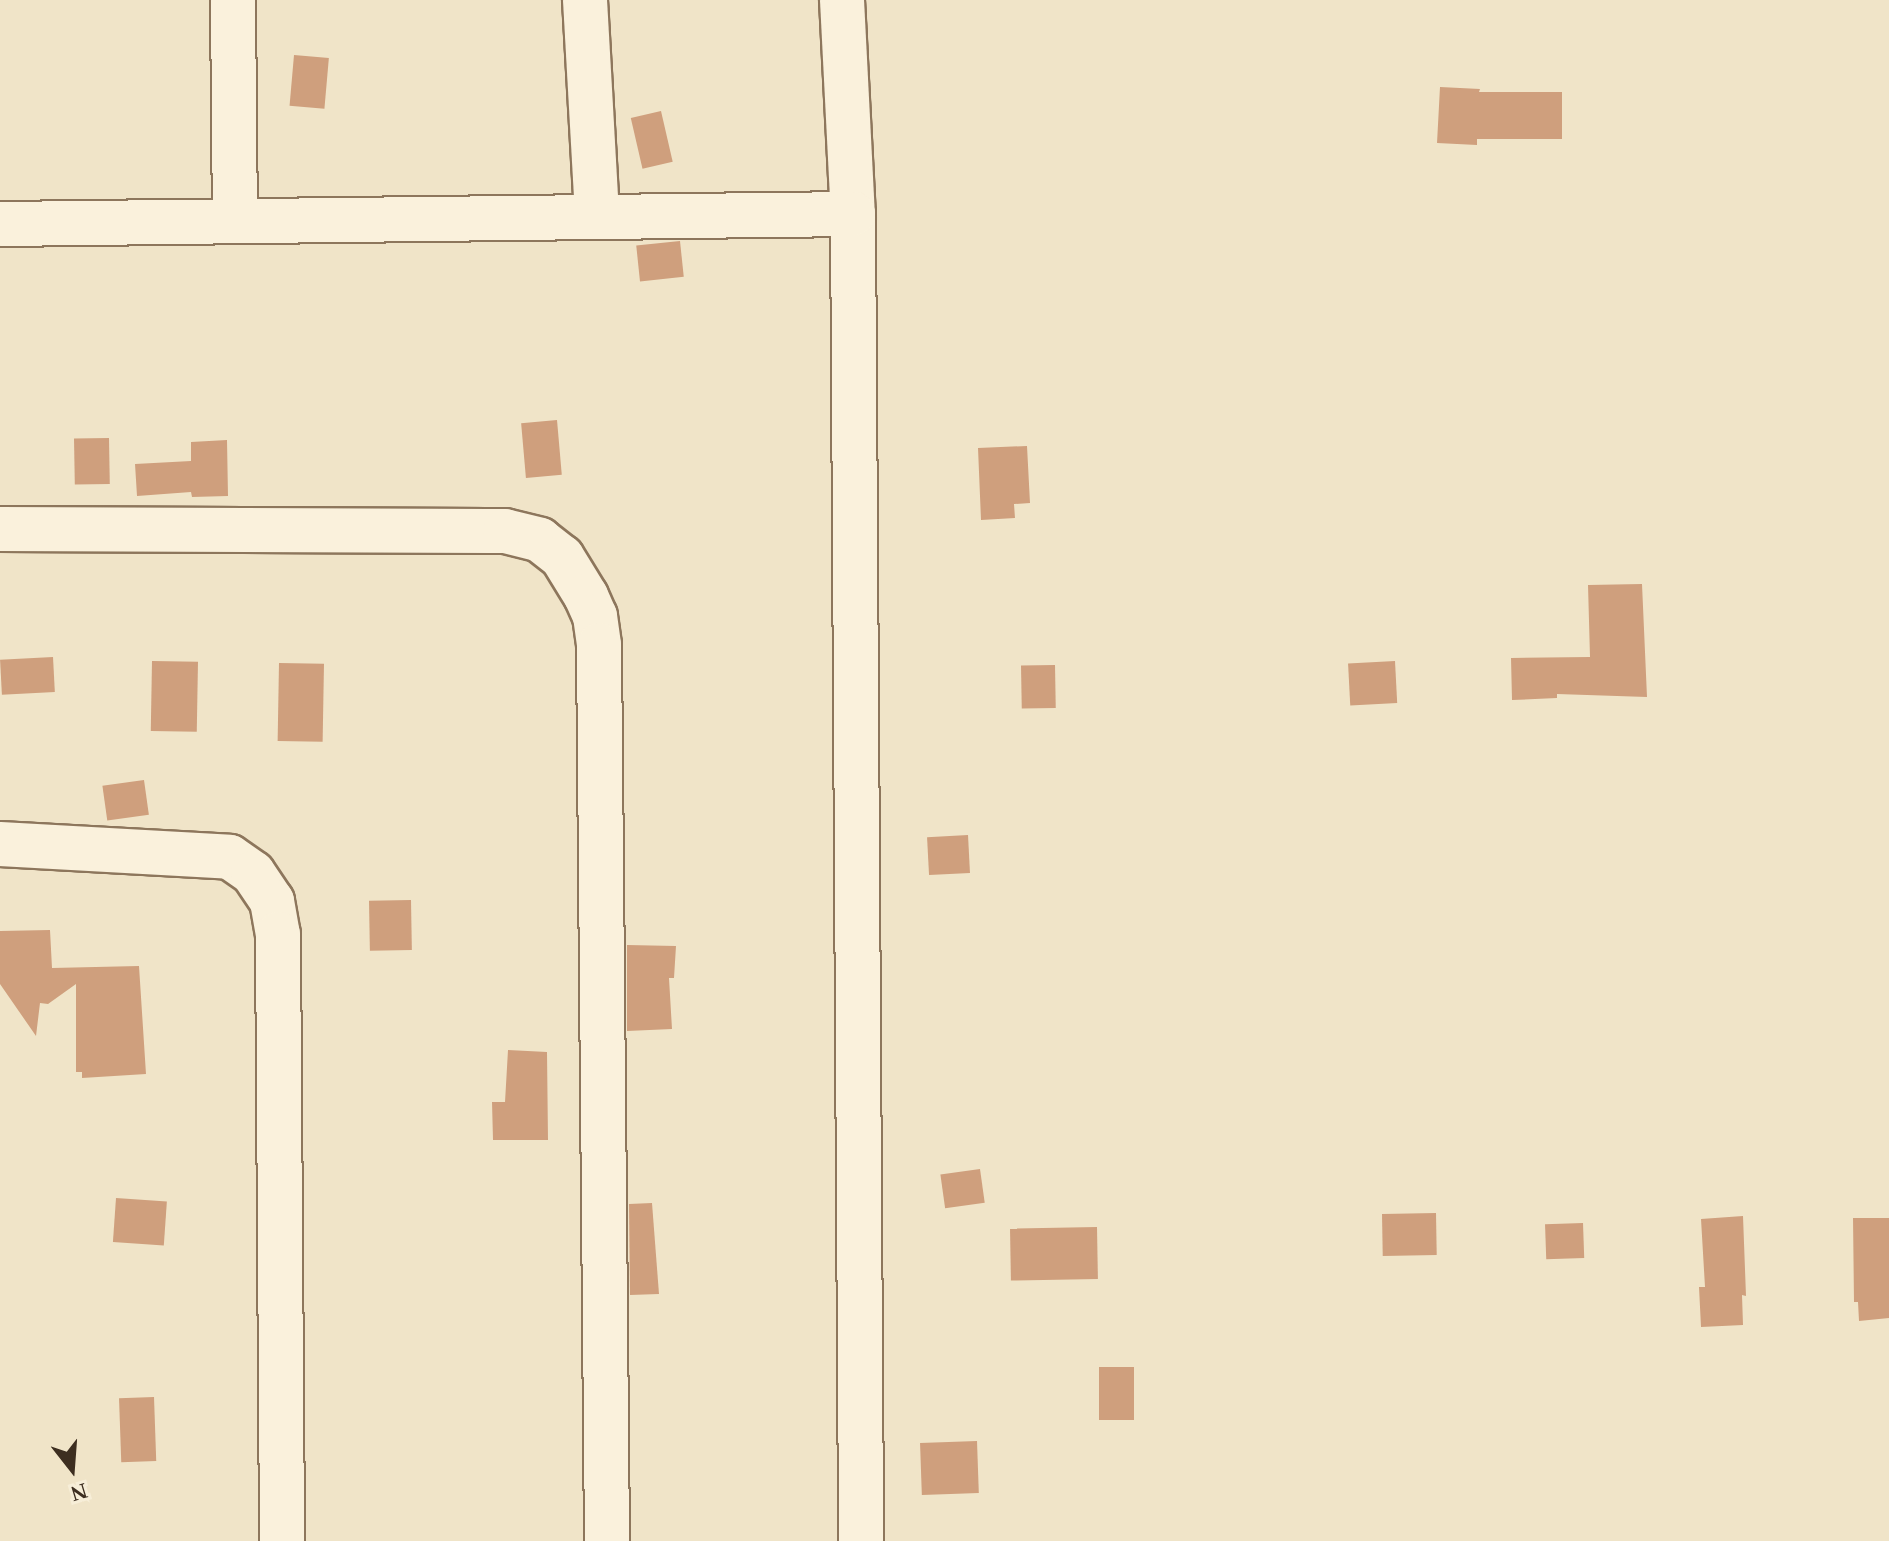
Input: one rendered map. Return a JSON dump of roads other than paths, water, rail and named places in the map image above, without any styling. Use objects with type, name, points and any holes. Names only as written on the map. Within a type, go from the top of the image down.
[{"type":"street","points":[[233,0],[235,220]]},
{"type":"street","points":[[585,0],[597,216]]},
{"type":"street","points":[[842,0],[853,214],[861,1541]]},
{"type":"street","points":[[0,224],[853,214]]},
{"type":"street","points":[[0,529],[505,531],[540,540],[562,557],[586,596],[595,616],[599,645],[607,1541]]},
{"type":"street","points":[[0,844],[230,857],[253,873],[272,901],[278,934],[282,1541]]}]
